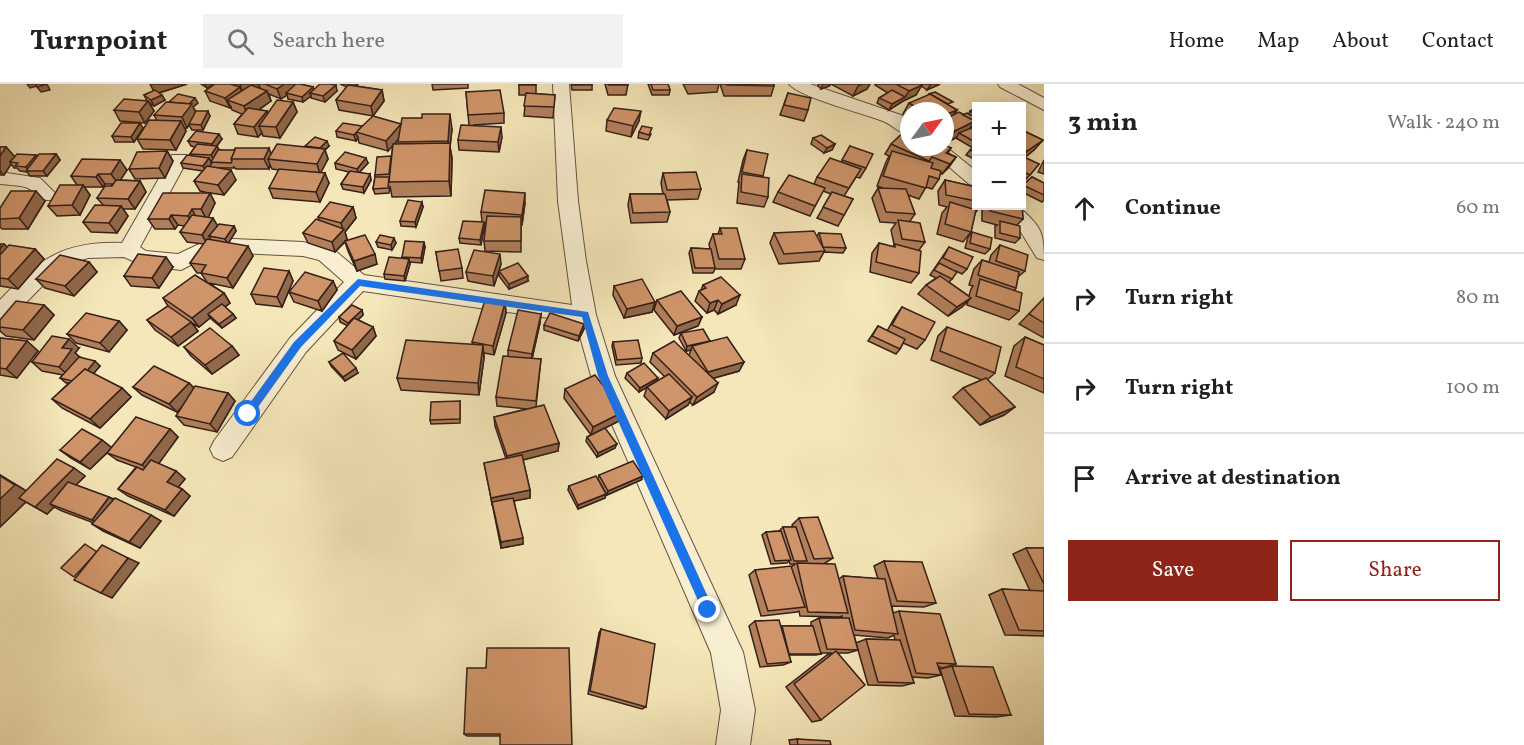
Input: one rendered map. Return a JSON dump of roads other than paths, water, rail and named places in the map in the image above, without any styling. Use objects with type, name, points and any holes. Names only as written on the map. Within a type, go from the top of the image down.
[{"type":"street","points":[[561,84],[568,201],[575,261],[585,315],[603,376],[727,652],[738,710],[733,745]]},
{"type":"street","points":[[797,84],[811,91],[895,119],[900,123]]},
{"type":"street","points":[[1006,84],[1044,105]]},
{"type":"street","points":[[946,156],[972,177]]},
{"type":"street","points":[[128,250],[179,159]]},
{"type":"street","points":[[0,178],[33,182],[47,195]]},
{"type":"street","points":[[1011,210],[1026,224],[1044,253]]},
{"type":"street","points":[[0,315],[43,272],[62,259],[77,253],[92,250],[128,250],[142,258],[181,261],[212,245],[303,249],[326,254],[358,282],[585,315]]},
{"type":"street","points":[[223,449],[297,345],[358,282]]}]
